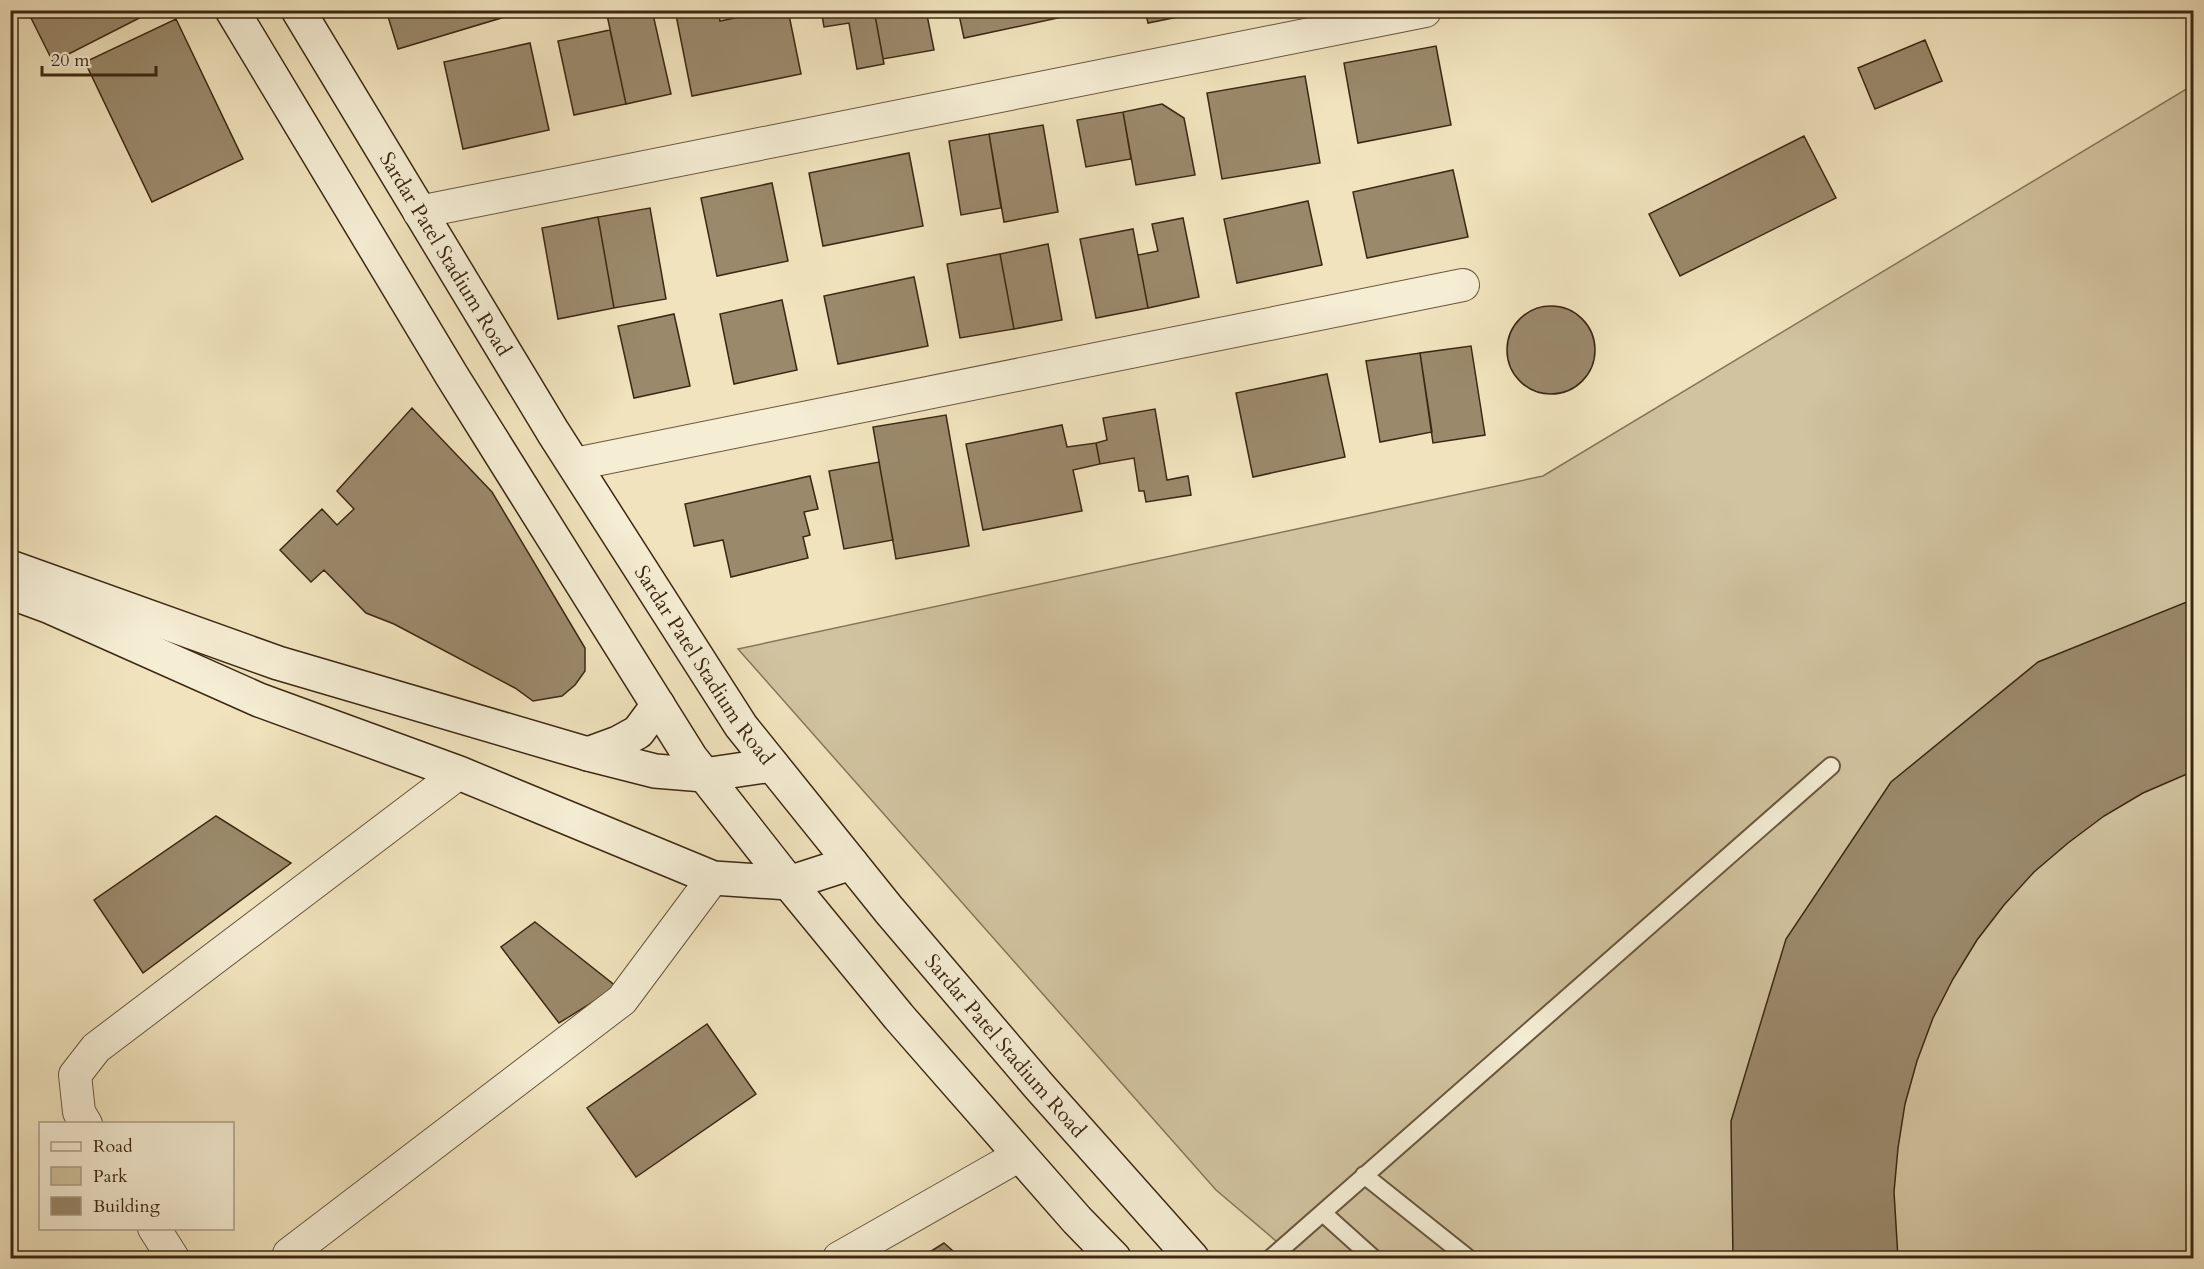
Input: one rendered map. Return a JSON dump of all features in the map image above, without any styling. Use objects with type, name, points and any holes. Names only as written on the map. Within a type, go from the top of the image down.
[{"type":"street","points":[[232,10],[458,386],[704,775],[789,883],[900,1017],[1020,1155],[1114,1258]]},
{"type":"street","name":"Sardar Patel Stadium Road","points":[[298,10],[553,432],[741,726],[852,863],[1038,1085],[1192,1258]]},
{"type":"street","points":[[419,212],[1425,11]]},
{"type":"street","points":[[575,464],[1463,285]]},
{"type":"street","points":[[10,567],[278,663],[588,754],[655,771],[704,775],[772,765]]},
{"type":"street","points":[[10,592],[48,606],[258,700],[459,773],[713,878],[789,883],[852,863]]},
{"type":"street","points":[[588,754],[618,743],[638,732],[658,705]]},
{"type":"street","points":[[85,1122],[79,1112],[75,1075],[96,1048],[459,773]]},
{"type":"street","points":[[289,1254],[622,1000],[713,878]]},
{"type":"street","points":[[838,1258],[1020,1155]]},
{"type":"street","points":[[155,1230],[173,1258]]},
{"type":"lane","points":[[1271,1258],[1831,766]]},
{"type":"lane","points":[[1364,1175],[1468,1258]]},
{"type":"lane","points":[[1323,1213],[1373,1258]]},
{"type":"green space","points":[[2193,85],[2193,1258],[1296,1258],[1216,1190],[738,649],[1543,476]]},
{"type":"building","points":[[27,10],[155,10],[53,62]]},
{"type":"building","points":[[386,10],[528,10],[398,49]]},
{"type":"building","points":[[629,10],[652,10],[671,94],[626,104],[607,15]]},
{"type":"building","points":[[675,10],[718,10],[720,21],[749,15],[748,10],[788,10],[801,74],[692,96]]},
{"type":"building","points":[[821,10],[874,10],[884,64],[857,69],[849,23],[824,27]]},
{"type":"building","points":[[874,10],[926,10],[934,50],[883,59]]},
{"type":"building","points":[[958,10],[1065,10],[1067,16],[964,38]]},
{"type":"building","points":[[1145,10],[1203,10],[1203,12],[1148,23]]},
{"type":"building","points":[[176,19],[243,159],[152,202],[85,62]]},
{"type":"building","points":[[610,30],[626,104],[574,115],[558,41]]},
{"type":"building","points":[[1925,40],[1942,81],[1875,109],[1858,68]]},
{"type":"building","points":[[530,43],[549,130],[463,149],[444,62]]},
{"type":"building","points":[[1436,46],[1451,125],[1358,143],[1344,63]]},
{"type":"building","points":[[1305,76],[1320,163],[1222,179],[1207,93]]},
{"type":"building","points":[[1162,104],[1184,118],[1195,175],[1136,185],[1123,112]]},
{"type":"building","points":[[1123,112],[1131,159],[1086,167],[1077,120]]},
{"type":"building","points":[[1043,125],[1058,212],[1004,222],[989,134]]},
{"type":"building","points":[[989,134],[1001,208],[961,215],[949,141]]},
{"type":"building","points":[[1804,136],[1836,198],[1680,276],[1649,214]]},
{"type":"building","points":[[909,153],[923,226],[823,246],[809,173]]},
{"type":"building","points":[[1453,170],[1468,237],[1367,258],[1353,192]]},
{"type":"building","points":[[772,183],[788,261],[717,276],[701,198]]},
{"type":"building","points":[[1308,201],[1322,265],[1237,283],[1224,219]]},
{"type":"building","points":[[650,208],[666,299],[614,308],[598,217]]},
{"type":"building","points":[[598,217],[614,308],[558,319],[542,228]]},
{"type":"building","points":[[1183,218],[1199,297],[1148,308],[1138,255],[1158,251],[1152,224]]},
{"type":"building","points":[[1133,229],[1148,308],[1096,318],[1080,239]]},
{"type":"building","points":[[1048,244],[1062,320],[1014,329],[1000,254]]},
{"type":"building","points":[[1000,254],[1014,329],[960,338],[947,264]]},
{"type":"building","points":[[914,277],[928,346],[838,364],[824,296]]},
{"type":"building","points":[[782,300],[797,370],[734,384],[720,314]]},
{"type":"building","points":[[1551,306],[1576,313],[1588,325],[1595,350],[1588,375],[1576,387],[1551,394],[1526,387],[1514,375],[1507,350],[1514,325],[1526,313]]},
{"type":"building","points":[[674,314],[690,386],[634,398],[618,326]]},
{"type":"building","points":[[1471,346],[1485,435],[1433,443],[1420,353]]},
{"type":"building","points":[[1420,353],[1432,432],[1380,442],[1366,361]]},
{"type":"building","points":[[1327,374],[1345,457],[1253,477],[1236,393]]},
{"type":"building","points":[[412,408],[492,492],[585,648],[585,671],[575,685],[562,696],[533,701],[515,688],[394,624],[366,613],[324,570],[311,582],[280,550],[322,509],[337,525],[354,509],[337,491]]},
{"type":"building","points":[[1155,409],[1167,480],[1188,476],[1191,495],[1146,502],[1144,491],[1139,491],[1134,458],[1100,464],[1096,443],[1107,440],[1103,418]]},
{"type":"building","points":[[946,415],[969,546],[896,559],[873,427]]},
{"type":"building","points":[[1062,425],[1067,447],[1096,443],[1100,464],[1073,470],[1082,511],[983,530],[966,444]]},
{"type":"building","points":[[879,462],[893,540],[844,549],[829,471]]},
{"type":"building","points":[[810,476],[818,509],[804,512],[810,535],[803,537],[808,558],[731,577],[723,540],[694,546],[685,504]]},
{"type":"building","points":[[2194,599],[2194,771],[2143,793],[2104,816],[2034,872],[1977,940],[1953,979],[1933,1018],[1917,1061],[1905,1104],[1894,1192],[1898,1258],[1733,1258],[1731,1121],[1786,939],[1891,782],[2038,662]]},
{"type":"building","points":[[216,816],[291,863],[143,973],[94,900]]},
{"type":"building","points":[[535,922],[617,987],[559,1023],[501,947]]},
{"type":"building","points":[[707,1024],[756,1094],[636,1177],[587,1108]]},
{"type":"building","points":[[944,1243],[961,1258],[920,1258]]}]
